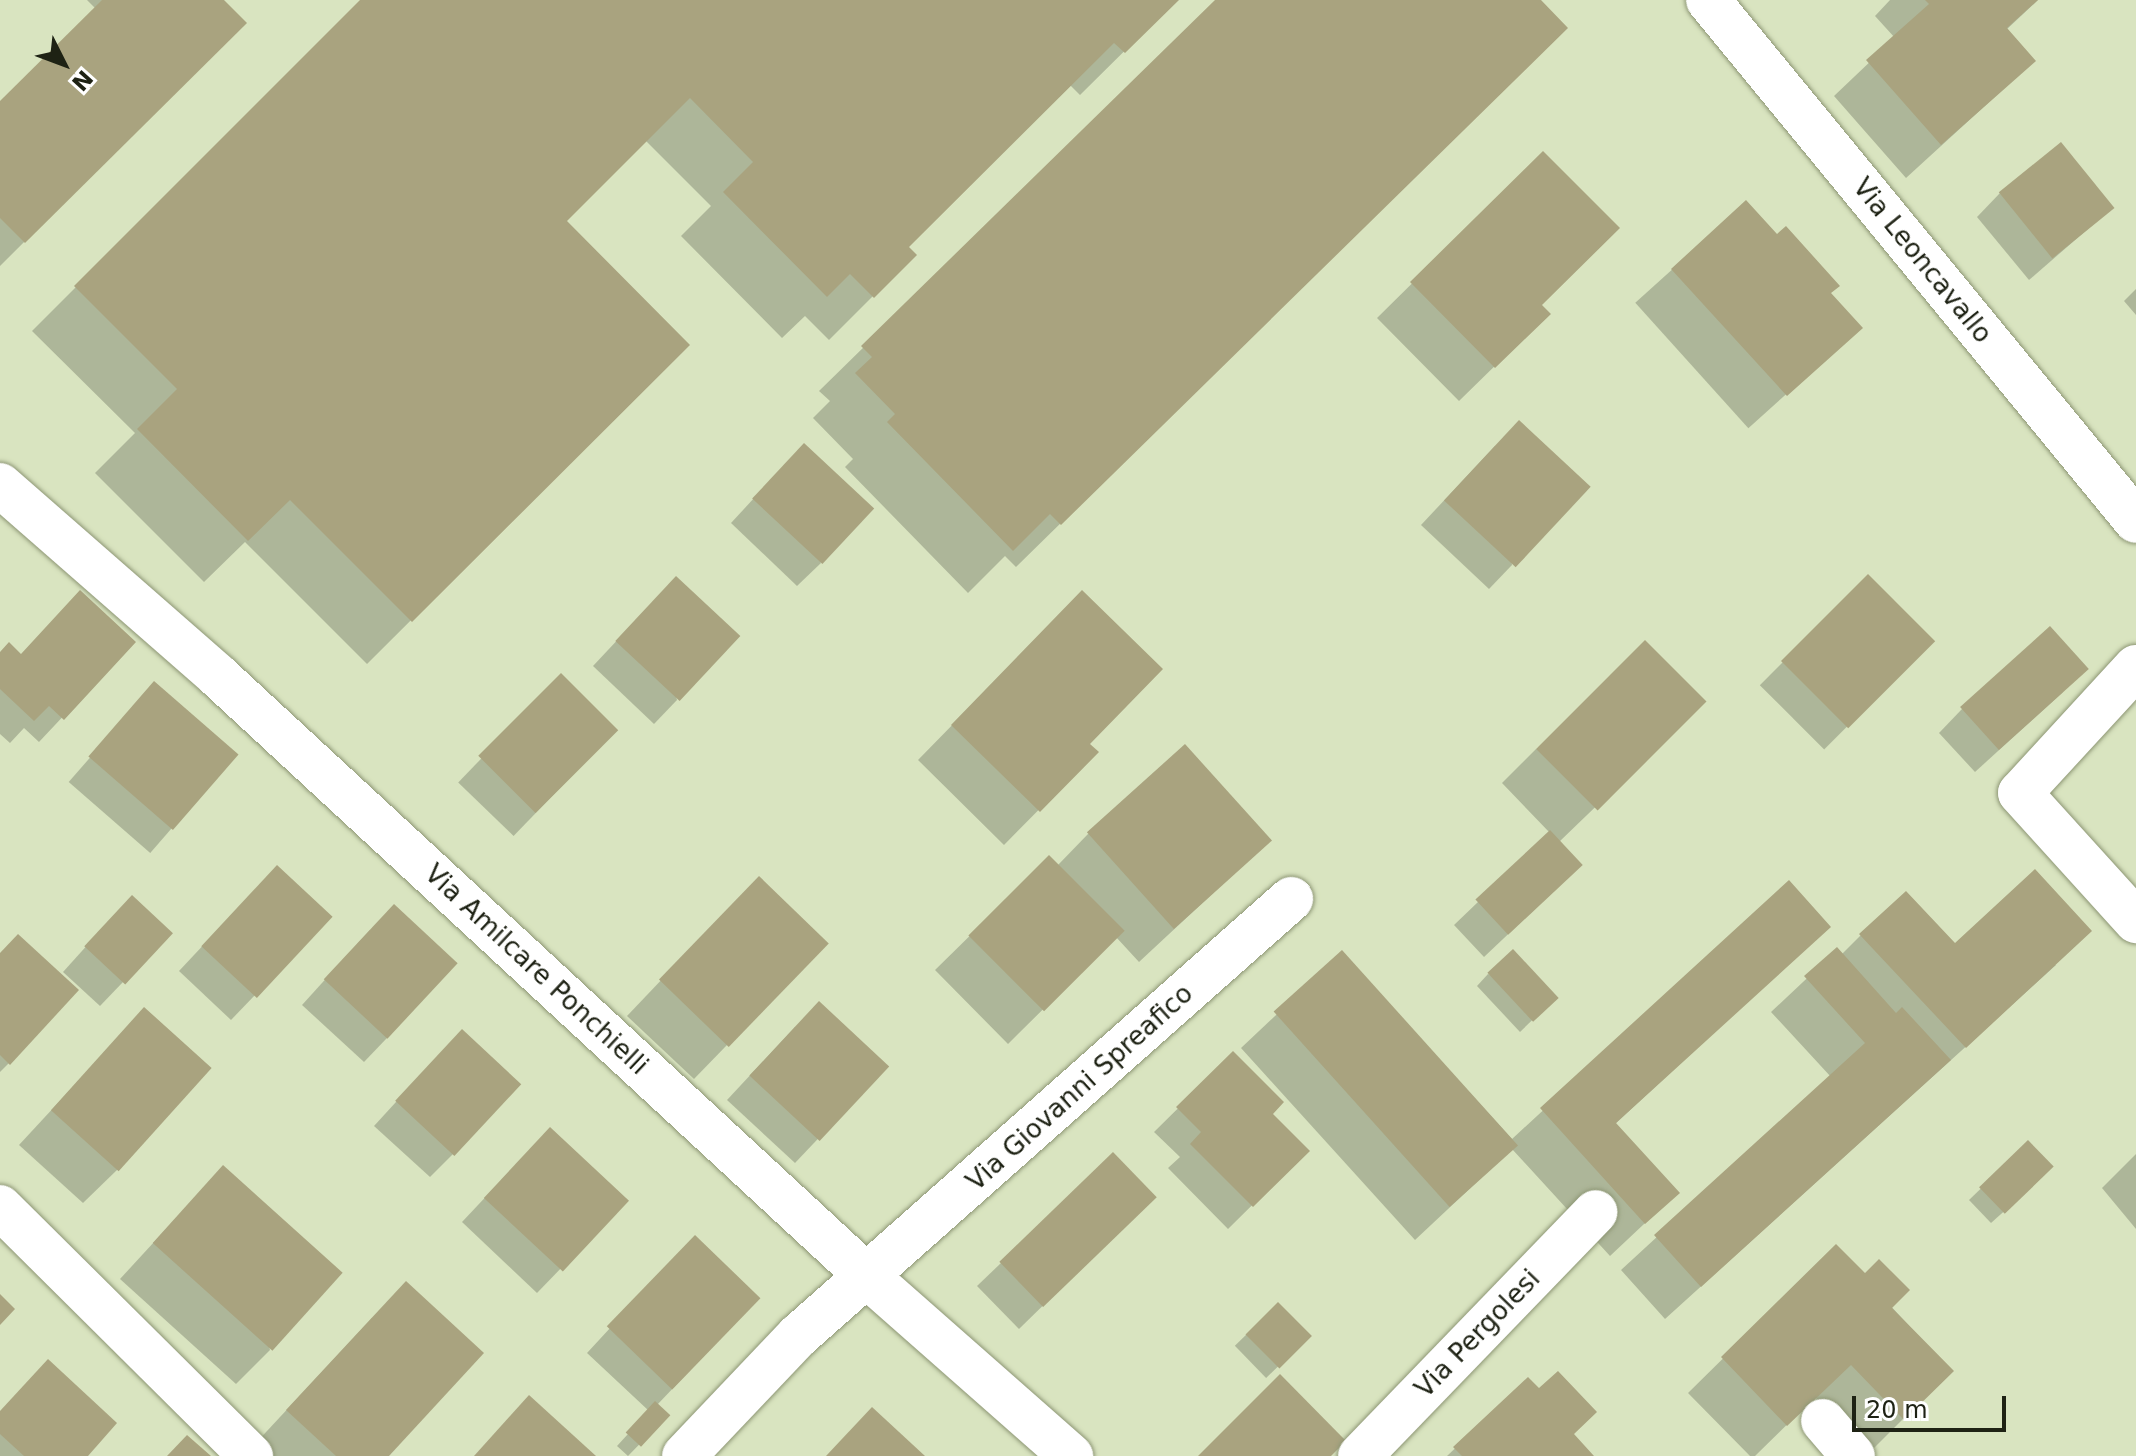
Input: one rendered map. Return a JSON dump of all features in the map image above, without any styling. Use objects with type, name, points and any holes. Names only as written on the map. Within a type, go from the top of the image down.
[{"type":"street","name":"Via Leoncavallo","points":[[1708,0],[2136,521]]},
{"type":"street","name":"Via Amilcare Ponchielli","points":[[0,485],[218,676],[868,1277],[1071,1456]]},
{"type":"street","points":[[2136,667],[2020,793],[2136,921]]},
{"type":"street","name":"Via Giovanni Spreafico","points":[[684,1456],[798,1336],[1291,899]]},
{"type":"street","points":[[0,1207],[251,1456]]},
{"type":"street","name":"Via Pergolesi","points":[[1360,1456],[1596,1212]]},
{"type":"street","points":[[1823,1421],[1853,1456]]},
{"type":"building","points":[[102,0],[224,0],[247,23],[25,243],[0,218],[0,101]]},
{"type":"building","points":[[360,0],[1179,0],[1125,53],[1114,43],[909,247],[917,255],[874,298],[850,274],[827,297],[723,192],[753,162],[690,98],[567,221],[690,345],[412,622],[290,500],[248,541],[137,429],[177,389],[74,286]]},
{"type":"building","points":[[1215,0],[1541,0],[1568,28],[1061,525],[1050,514],[1013,551],[887,422],[895,414],[855,373],[872,357],[861,346]]},
{"type":"building","points":[[1925,0],[2038,0],[2007,28],[2036,61],[1941,145],[1866,60],[1929,4]]},
{"type":"building","points":[[2061,142],[2114,208],[2052,258],[1999,192]]},
{"type":"building","points":[[1543,151],[1620,228],[1542,305],[1551,314],[1495,368],[1410,282]]},
{"type":"building","points":[[1746,200],[1777,234],[1786,226],[1840,286],[1831,293],[1863,328],[1787,396],[1671,269]]},
{"type":"building","points":[[1519,420],[1591,487],[1516,567],[1444,500]]},
{"type":"building","points":[[804,443],[874,508],[822,564],[752,499]]},
{"type":"building","points":[[1868,574],[1935,641],[1848,728],[1781,661]]},
{"type":"building","points":[[676,576],[740,636],[680,701],[615,641]]},
{"type":"building","points":[[80,590],[136,642],[64,720],[49,706],[34,721],[0,689],[0,652],[9,642],[21,654]]},
{"type":"building","points":[[1082,590],[1163,669],[1090,744],[1099,752],[1040,812],[951,725]]},
{"type":"building","points":[[2050,626],[2089,669],[1999,750],[1960,707]]},
{"type":"building","points":[[1645,640],[1707,702],[1598,810],[1536,749]]},
{"type":"building","points":[[561,673],[618,730],[536,813],[478,756]]},
{"type":"building","points":[[154,681],[239,754],[173,830],[88,756]]},
{"type":"building","points":[[1185,744],[1272,841],[1174,929],[1087,832]]},
{"type":"building","points":[[1550,830],[1583,865],[1508,935],[1475,900]]},
{"type":"building","points":[[1049,855],[1125,931],[1044,1011],[968,936]]},
{"type":"building","points":[[277,865],[333,917],[257,998],[201,946]]},
{"type":"building","points":[[2035,869],[2092,931],[1966,1048],[1859,934],[1906,891],[1955,943]]},
{"type":"building","points":[[759,876],[829,943],[729,1047],[659,980]]},
{"type":"building","points":[[1789,880],[1831,927],[1616,1123],[1680,1193],[1645,1224],[1540,1108]]},
{"type":"building","points":[[132,895],[173,933],[125,984],[84,946]]},
{"type":"building","points":[[394,904],[458,963],[387,1039],[324,979]]},
{"type":"building","points":[[18,934],[79,990],[10,1065],[0,1055],[0,953]]},
{"type":"building","points":[[1837,947],[1896,1013],[1902,1007],[1951,1060],[1701,1287],[1654,1235],[1865,1043],[1804,976]]},
{"type":"building","points":[[1513,949],[1559,998],[1533,1022],[1487,973]]},
{"type":"building","points":[[1342,950],[1518,1145],[1450,1207],[1274,1012]]},
{"type":"building","points":[[819,1001],[889,1066],[820,1141],[749,1076]]},
{"type":"building","points":[[144,1007],[212,1068],[119,1171],[51,1110]]},
{"type":"building","points":[[462,1029],[521,1084],[454,1156],[395,1101]]},
{"type":"building","points":[[1233,1051],[1284,1102],[1273,1114],[1310,1151],[1253,1207],[1190,1144],[1201,1132],[1176,1107]]},
{"type":"building","points":[[550,1127],[629,1201],[563,1272],[484,1198]]},
{"type":"building","points":[[2028,1140],[2054,1167],[2005,1214],[1979,1187]]},
{"type":"building","points":[[1113,1152],[1157,1197],[1043,1307],[999,1262]]},
{"type":"building","points":[[223,1165],[343,1273],[272,1351],[153,1243]]},
{"type":"building","points":[[695,1235],[760,1298],[672,1390],[607,1326]]},
{"type":"building","points":[[1836,1244],[1865,1273],[1879,1259],[1910,1290],[1892,1308],[1954,1371],[1904,1420],[1851,1365],[1787,1426],[1721,1357]]},
{"type":"building","points":[[406,1281],[484,1353],[389,1456],[336,1456],[286,1410]]},
{"type":"building","points":[[0,1294],[15,1309],[0,1325]]},
{"type":"building","points":[[1278,1302],[1312,1336],[1279,1368],[1245,1335]]},
{"type":"building","points":[[48,1359],[117,1423],[88,1456],[24,1456],[0,1434],[0,1411]]},
{"type":"building","points":[[1558,1371],[1597,1412],[1574,1434],[1594,1456],[1462,1456],[1453,1447],[1528,1377],[1539,1388]]},
{"type":"building","points":[[1280,1374],[1346,1441],[1331,1456],[1198,1456]]},
{"type":"building","points":[[529,1395],[596,1456],[474,1456]]},
{"type":"building","points":[[655,1401],[670,1415],[641,1447],[626,1432]]},
{"type":"building","points":[[872,1407],[925,1456],[826,1456]]},
{"type":"building","points":[[187,1435],[211,1456],[167,1456]]}]
